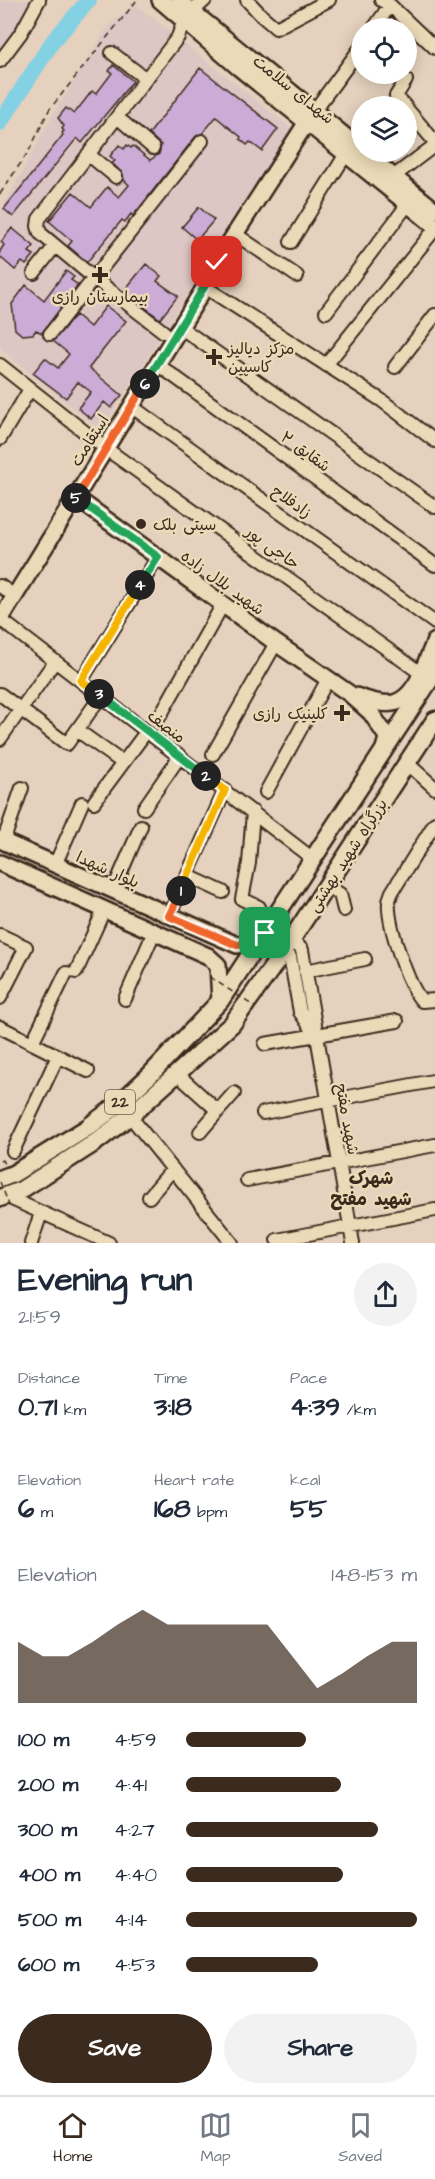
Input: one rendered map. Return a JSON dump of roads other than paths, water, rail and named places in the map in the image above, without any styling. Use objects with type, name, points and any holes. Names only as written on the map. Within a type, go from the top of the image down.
[{"type":"highway","name":"بزرگراه شهید بهشتی","points":[[220,1001],[403,721],[428,673],[435,642]]},
{"type":"highway","name":"بزرگراه شهید بهشتی","points":[[130,1116],[232,1024],[288,945],[435,720]]},
{"type":"highway","name":"22","points":[[3,1192],[13,1174],[80,1132],[120,1102],[150,1075],[220,1001]]},
{"type":"highway","name":"22","points":[[3,1192],[21,1190],[96,1142],[130,1116]]},
{"type":"main road","name":"شهدای سلامت","points":[[160,0],[188,16],[351,147]]},
{"type":"main road","name":"شهدای سلامت","points":[[178,0],[188,16]]},
{"type":"main road","name":"شهدای سلامت","points":[[310,116],[319,132],[351,149]]},
{"type":"main road","name":"استقامت","points":[[0,619],[207,283],[217,262],[310,116]]},
{"type":"main road","name":"استقامت","points":[[207,283],[223,266],[305,136],[319,132]]},
{"type":"main road","name":"شهدای سلامت","points":[[367,162],[435,228]]},
{"type":"main road","name":"شهدای سلامت","points":[[371,162],[435,210]]},
{"type":"main road","name":"شهید بلال زاده","points":[[75,497],[350,694],[371,713],[385,734],[387,738],[383,752]]},
{"type":"main road","name":"شهید بلال زاده","points":[[350,694],[376,703],[392,705],[403,700],[412,692],[428,673]]},
{"type":"main road","name":"بلوار شهدا","points":[[2,841],[237,945],[252,943],[265,933]]},
{"type":"main road","points":[[0,863],[207,956],[218,965],[220,1001]]},
{"type":"street","points":[[0,61],[21,33],[39,0]]},
{"type":"street","points":[[164,332],[55,246],[40,233],[38,226],[39,219],[178,37],[188,16],[205,0]]},
{"type":"street","points":[[247,0],[276,28],[329,0]]},
{"type":"street","points":[[379,18],[386,3],[435,48]]},
{"type":"street","points":[[112,52],[146,79]]},
{"type":"street","points":[[310,116],[351,61]]},
{"type":"street","points":[[117,117],[153,148]]},
{"type":"street","points":[[393,177],[433,148],[417,124]]},
{"type":"street","points":[[50,334],[202,141]]},
{"type":"street","points":[[88,154],[116,177]]},
{"type":"street","points":[[291,242],[351,160]]},
{"type":"street","points":[[326,312],[408,204]]},
{"type":"street","points":[[327,365],[435,228]]},
{"type":"street","points":[[241,238],[297,276]]},
{"type":"street","points":[[34,273],[55,246]]},
{"type":"street","points":[[207,283],[381,400],[435,441]]},
{"type":"street","points":[[394,367],[435,315]]},
{"type":"street","points":[[180,327],[435,507]]},
{"type":"street","name":"شقایق ۲","points":[[157,364],[435,565]]},
{"type":"street","name":"حاجی پور","points":[[0,365],[105,448],[428,673]]},
{"type":"street","points":[[0,438],[30,389]]},
{"type":"street","name":"زادفلاح","points":[[131,406],[435,623]]},
{"type":"street","points":[[81,681],[158,557]]},
{"type":"street","points":[[0,586],[15,596]]},
{"type":"street","points":[[160,716],[223,604]]},
{"type":"street","name":"منصف","points":[[0,619],[313,859]]},
{"type":"street","points":[[213,754],[276,643]]},
{"type":"street","points":[[0,739],[56,661]]},
{"type":"street","points":[[266,792],[328,679]]},
{"type":"street","points":[[0,694],[67,744],[101,696]]},
{"type":"street","points":[[77,730],[123,763]]},
{"type":"street","points":[[55,865],[88,802],[123,763],[146,732]]},
{"type":"street","points":[[144,808],[180,756]]},
{"type":"street","points":[[407,763],[435,788]]},
{"type":"street","points":[[2,841],[22,788]]},
{"type":"street","points":[[169,916],[225,790]]},
{"type":"street","points":[[253,812],[249,863],[242,899],[259,907]]},
{"type":"street","points":[[435,823],[392,892],[389,902],[394,936],[414,992],[422,1001],[435,1000]]},
{"type":"street","points":[[113,891],[141,826]]},
{"type":"street","points":[[188,876],[223,892]]},
{"type":"street","points":[[327,886],[340,894],[344,910]]},
{"type":"street","points":[[32,1043],[104,910]]},
{"type":"street","points":[[125,999],[154,932]]},
{"type":"street","points":[[0,935],[26,947],[0,998]]},
{"type":"street","name":"شهید مفتح","points":[[316,1035],[300,1012],[288,945],[302,950],[353,1243]]},
{"type":"street","points":[[305,971],[365,959]]},
{"type":"street","points":[[265,1044],[397,1021]]},
{"type":"street","points":[[0,1027],[88,1071]]},
{"type":"street","points":[[13,1151],[58,1056]]},
{"type":"street","points":[[176,1073],[218,1111]]},
{"type":"street","points":[[263,1113],[433,1081]]},
{"type":"street","points":[[200,1132],[234,1093]]},
{"type":"street","points":[[130,1116],[232,1243]]},
{"type":"street","points":[[247,1180],[435,1145]]},
{"type":"street","points":[[149,1197],[173,1170]]},
{"type":"street","points":[[3,1192],[41,1213],[102,1241]]},
{"type":"street","points":[[277,1240],[435,1210]]},
{"type":"street","points":[[31,1243],[41,1213]]},
{"type":"waterway","points":[[0,123],[53,41],[89,0]]},
{"type":"place","name":"بیمارستان رازی","points":[[100,275]]},
{"type":"place","name":"مرکز دیالیز کاسپین","points":[[214,357]]},
{"type":"place","name":"سیتی بلک","points":[[141,524]]},
{"type":"place","name":"کلینیک رازی","points":[[342,713]]},
{"type":"district","name":"شهرک شهید مفتح","points":[[371,1188]]}]
